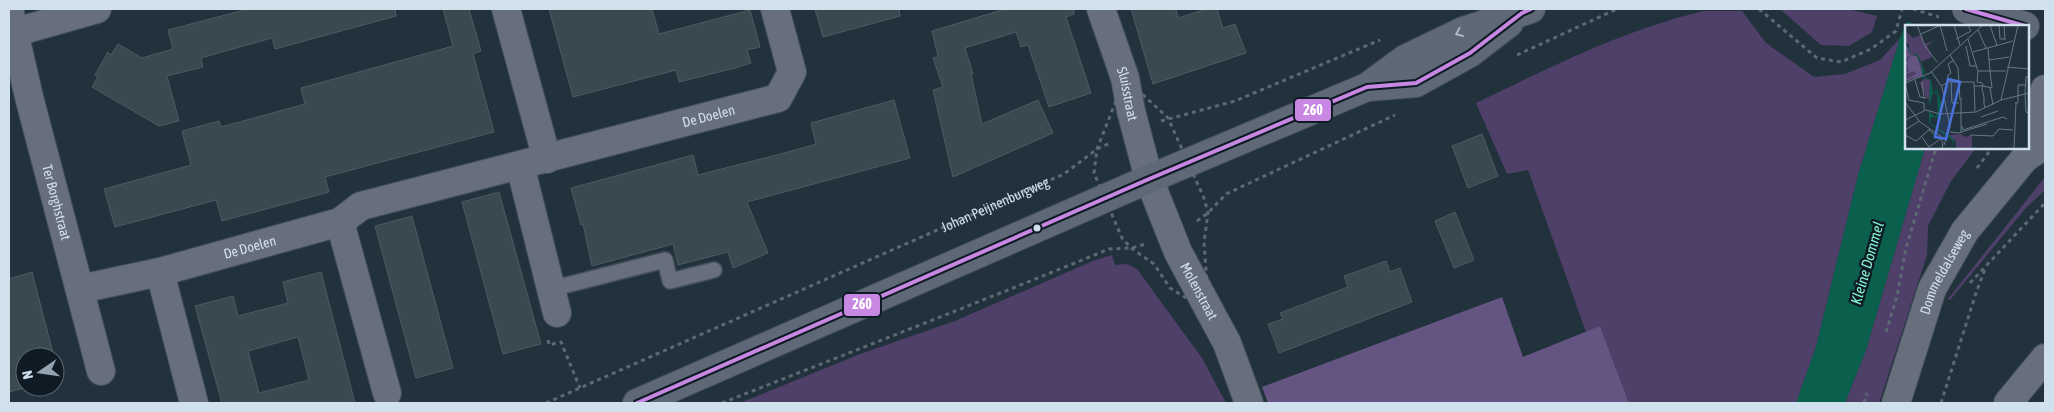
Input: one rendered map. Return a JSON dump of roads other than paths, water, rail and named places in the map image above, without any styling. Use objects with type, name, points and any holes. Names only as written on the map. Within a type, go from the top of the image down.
[{"type":"main road","points":[[637,403],[1149,179],[1367,87],[1416,83],[1470,53],[1527,11]]},
{"type":"main road","points":[[1976,12],[2019,25]]},
{"type":"main road","points":[[2029,28],[2045,31]]},
{"type":"street","name":"Ter Borghstraat","points":[[97,9],[11,25],[101,371]]},
{"type":"street","points":[[506,9],[547,159]]},
{"type":"street","name":"De Doelen","points":[[80,289],[160,272],[340,222],[361,206],[778,98],[792,72],[775,9]]},
{"type":"street","name":"Sluisstraat","points":[[1101,9],[1125,78],[1136,131],[1149,179]]},
{"type":"street","name":"Dommeldalseweg","points":[[1896,403],[1932,289],[1965,231],[2031,149],[2032,121],[2045,89]]},
{"type":"street","points":[[520,165],[554,301]]},
{"type":"street","name":"Molenstraat","points":[[1149,179],[1178,252],[1227,343],[1249,403]]},
{"type":"street","points":[[340,222],[387,394]]},
{"type":"street","points":[[160,272],[194,403]]},
{"type":"street","points":[[2008,403],[2045,358]]},
{"type":"lane","points":[[554,301],[665,260],[670,281],[714,270]]},
{"type":"water","points":[[1907,21],[1941,25],[1905,25]]},
{"type":"water","name":"Kleine Dommel","points":[[1905,26],[1905,149],[1925,149],[1866,350],[1845,403],[1796,403],[1816,347],[1858,175]]}]
